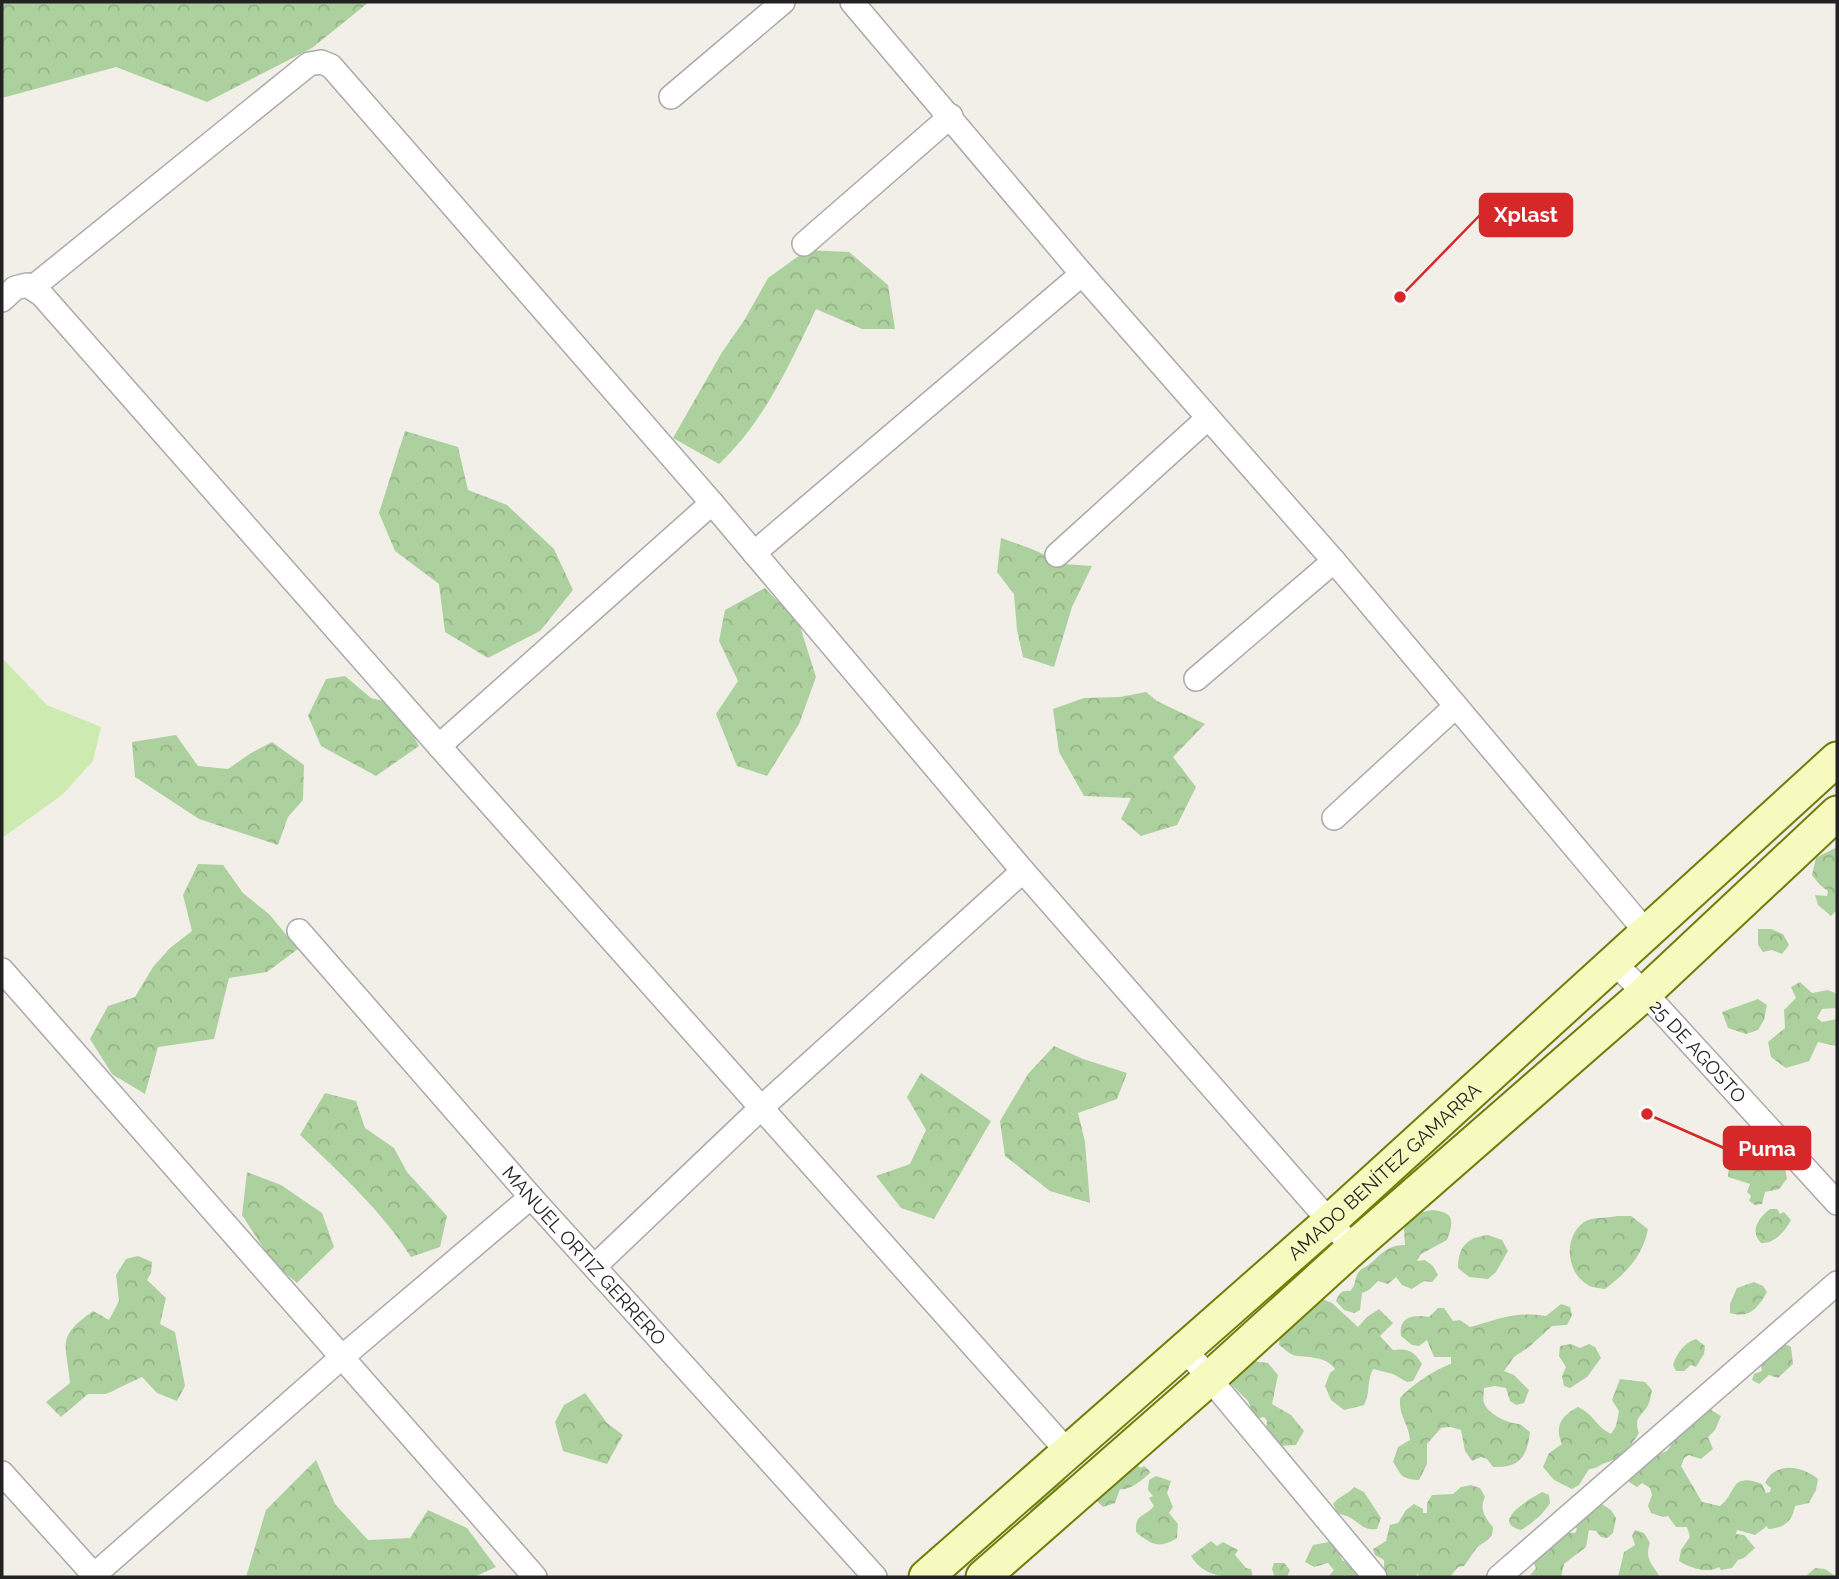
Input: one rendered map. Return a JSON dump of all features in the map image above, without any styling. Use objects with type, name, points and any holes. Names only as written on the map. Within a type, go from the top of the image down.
[{"type":"main road","name":"AMADO BENÍTEZ GAMARRA","points":[[926,1577],[1329,1222],[1647,933],[1831,778]]},
{"type":"main road","name":"AMADO BENÍTEZ GAMARRA","points":[[984,1577],[1353,1248],[1646,993],[1837,813]]},
{"type":"street","points":[[671,97],[783,2]]},
{"type":"street","points":[[852,2],[1082,274],[1334,561],[1647,933]]},
{"type":"street","points":[[32,288],[309,64],[321,62],[331,66],[712,503],[1023,870],[1353,1248]]},
{"type":"street","points":[[804,244],[951,116]]},
{"type":"street","points":[[754,553],[1082,274]]},
{"type":"street","points":[[2,300],[21,286],[32,288],[42,295],[439,746],[1067,1451]]},
{"type":"street","points":[[1057,555],[1208,418]]},
{"type":"street","points":[[439,746],[712,503]]},
{"type":"street","points":[[1196,679],[1334,561]]},
{"type":"street","points":[[1334,818],[1456,706]]},
{"type":"street","points":[[595,1266],[761,1108],[1023,870]]},
{"type":"street","name":"MANUEL ORTIZ GERRERO","points":[[299,931],[531,1197],[875,1577]]},
{"type":"street","name":"25 DE AGOSTO","points":[[1614,963],[1646,993],[1837,1203]]},
{"type":"street","points":[[2,970],[535,1577]]},
{"type":"street","points":[[2,1473],[93,1576],[341,1358],[531,1197]]},
{"type":"street","points":[[1499,1577],[1837,1283]]},
{"type":"street","points":[[1184,1349],[1375,1577]]},
{"type":"green space","points":[[2,2],[369,2],[312,48],[207,102],[116,67],[2,98]]},
{"type":"green space","points":[[807,250],[849,252],[888,285],[895,329],[862,329],[816,309],[763,411],[719,464],[673,438],[768,278]]},
{"type":"green space","points":[[405,431],[458,447],[468,490],[507,505],[554,549],[573,590],[540,631],[488,658],[445,632],[439,584],[395,551],[379,513]]},
{"type":"green space","points":[[1001,538],[1064,564],[1092,566],[1072,607],[1054,667],[1023,657],[1017,630],[1014,594],[997,572]]},
{"type":"green space","points":[[765,588],[799,623],[816,677],[799,724],[767,776],[737,766],[716,714],[738,681],[719,641],[725,610]]},
{"type":"green space","points":[[2,658],[47,705],[101,727],[93,761],[62,795],[2,838]]},
{"type":"green space","points":[[345,676],[371,698],[396,704],[419,746],[376,776],[321,746],[308,716],[326,679]]},
{"type":"green space","points":[[1146,692],[1157,701],[1205,724],[1173,757],[1196,787],[1177,825],[1141,836],[1121,819],[1131,798],[1084,796],[1059,752],[1053,709],[1084,698],[1120,697]]},
{"type":"green space","points":[[176,735],[198,766],[228,769],[272,742],[304,765],[303,800],[288,817],[278,845],[199,819],[135,777],[132,742]]},
{"type":"green space","points":[[1837,847],[1837,910],[1831,916],[1818,905],[1815,895],[1827,896],[1828,891],[1812,875],[1816,858]]},
{"type":"green space","points":[[198,864],[223,865],[243,893],[269,914],[298,949],[267,972],[229,978],[214,1039],[158,1047],[145,1094],[112,1074],[90,1039],[108,1006],[135,997],[153,967],[170,948],[192,931],[183,895]]},
{"type":"green space","points":[[1758,929],[1771,929],[1783,934],[1789,945],[1782,954],[1772,950],[1763,952],[1758,945]]},
{"type":"green space","points":[[1800,982],[1812,993],[1828,990],[1837,994],[1837,1008],[1822,1009],[1817,1018],[1822,1022],[1837,1019],[1837,1054],[1836,1046],[1818,1042],[1809,1061],[1786,1068],[1771,1057],[1768,1042],[1785,1028],[1784,1010],[1796,998],[1791,987]]},
{"type":"green space","points":[[1758,999],[1767,1005],[1764,1020],[1758,1030],[1746,1034],[1728,1028],[1722,1012]]},
{"type":"green space","points":[[1054,1046],[1083,1059],[1127,1073],[1117,1099],[1078,1113],[1085,1142],[1090,1203],[1050,1191],[1005,1156],[1000,1121],[1028,1074]]},
{"type":"green space","points":[[921,1073],[991,1121],[934,1219],[901,1208],[876,1176],[910,1164],[926,1130],[907,1097]]},
{"type":"green space","points":[[325,1093],[356,1101],[365,1128],[394,1148],[407,1172],[447,1216],[440,1247],[411,1257],[373,1208],[300,1135]]},
{"type":"green space","points":[[1766,1158],[1785,1168],[1787,1179],[1779,1189],[1765,1192],[1762,1204],[1755,1205],[1749,1201],[1751,1196],[1747,1192],[1750,1184],[1728,1177],[1729,1167],[1733,1162],[1754,1163]]},
{"type":"green space","points":[[247,1172],[281,1185],[322,1213],[334,1247],[297,1283],[273,1263],[242,1215]]},
{"type":"green space","points":[[1770,1209],[1777,1209],[1780,1214],[1784,1212],[1791,1220],[1775,1239],[1761,1243],[1757,1238],[1757,1224]]},
{"type":"green space","points":[[1432,1210],[1449,1215],[1451,1228],[1447,1240],[1421,1254],[1417,1261],[1425,1260],[1433,1266],[1438,1275],[1432,1282],[1424,1281],[1412,1289],[1402,1285],[1396,1277],[1388,1284],[1378,1281],[1362,1293],[1360,1310],[1354,1313],[1344,1310],[1336,1301],[1338,1296],[1352,1289],[1360,1271],[1390,1248],[1405,1245],[1404,1229],[1414,1214]]},
{"type":"green space","points":[[1631,1216],[1648,1229],[1646,1239],[1638,1256],[1620,1277],[1605,1289],[1592,1287],[1581,1279],[1572,1264],[1570,1245],[1573,1236],[1588,1220]]},
{"type":"green space","points":[[1488,1235],[1502,1240],[1508,1251],[1496,1272],[1488,1279],[1469,1277],[1458,1268],[1462,1249],[1474,1238]]},
{"type":"green space","points":[[138,1256],[152,1262],[147,1280],[166,1298],[160,1324],[175,1332],[185,1386],[177,1401],[157,1393],[142,1377],[106,1394],[88,1394],[61,1417],[46,1402],[70,1383],[66,1349],[68,1335],[93,1311],[109,1320],[119,1301],[116,1275],[126,1259]]},
{"type":"green space","points":[[1754,1282],[1763,1286],[1767,1292],[1760,1303],[1748,1313],[1730,1313],[1730,1304],[1737,1288]]},
{"type":"green space","points":[[1315,1296],[1332,1303],[1358,1327],[1379,1309],[1393,1323],[1380,1336],[1393,1350],[1410,1351],[1422,1364],[1413,1381],[1407,1382],[1393,1374],[1373,1369],[1364,1405],[1344,1410],[1331,1400],[1325,1386],[1330,1373],[1335,1369],[1326,1361],[1293,1355],[1279,1345],[1281,1321]]},
{"type":"green space","points":[[1561,1304],[1570,1307],[1572,1315],[1567,1325],[1552,1326],[1514,1357],[1504,1371],[1514,1375],[1529,1390],[1524,1403],[1516,1405],[1510,1401],[1506,1388],[1484,1388],[1483,1399],[1487,1409],[1505,1421],[1520,1424],[1530,1432],[1527,1448],[1520,1459],[1502,1467],[1493,1467],[1487,1459],[1481,1457],[1472,1461],[1465,1451],[1461,1430],[1441,1428],[1427,1444],[1427,1464],[1419,1480],[1402,1476],[1393,1462],[1398,1447],[1410,1440],[1400,1398],[1424,1378],[1451,1364],[1451,1357],[1434,1357],[1427,1340],[1419,1346],[1412,1345],[1401,1336],[1404,1321],[1417,1316],[1429,1317],[1438,1308],[1444,1308],[1453,1321],[1460,1320],[1470,1327],[1515,1315],[1546,1316]]},
{"type":"green space","points":[[1696,1339],[1705,1346],[1704,1354],[1696,1367],[1691,1365],[1684,1371],[1676,1371],[1673,1365],[1679,1353]]},
{"type":"green space","points":[[1571,1344],[1580,1348],[1589,1344],[1595,1347],[1601,1358],[1587,1377],[1570,1388],[1564,1386],[1562,1376],[1566,1367],[1559,1356],[1560,1346]]},
{"type":"green space","points":[[1774,1344],[1791,1347],[1793,1364],[1778,1378],[1769,1375],[1759,1384],[1752,1380],[1754,1374],[1762,1371],[1760,1359]]},
{"type":"green space","points":[[1253,1361],[1268,1363],[1278,1375],[1272,1404],[1291,1415],[1304,1431],[1296,1445],[1279,1446],[1266,1429],[1267,1421],[1264,1417],[1255,1419],[1248,1401],[1231,1384],[1233,1377]]},
{"type":"green space","points":[[1620,1379],[1645,1382],[1652,1390],[1648,1405],[1637,1421],[1639,1433],[1629,1448],[1616,1459],[1589,1469],[1579,1485],[1572,1489],[1554,1480],[1543,1467],[1549,1453],[1562,1444],[1559,1426],[1564,1417],[1578,1407],[1611,1434],[1619,1411],[1612,1400]]},
{"type":"green space","points":[[585,1393],[607,1423],[623,1435],[607,1464],[563,1451],[555,1422],[564,1405]]},
{"type":"green space","points":[[1706,1407],[1721,1416],[1715,1430],[1708,1437],[1713,1449],[1701,1459],[1689,1455],[1684,1458],[1681,1466],[1702,1502],[1720,1506],[1735,1485],[1744,1480],[1762,1484],[1766,1493],[1770,1492],[1771,1488],[1765,1483],[1776,1471],[1782,1469],[1805,1471],[1818,1479],[1809,1503],[1795,1506],[1792,1516],[1783,1526],[1768,1529],[1767,1526],[1755,1535],[1737,1530],[1736,1534],[1744,1535],[1755,1548],[1732,1568],[1721,1570],[1719,1567],[1699,1569],[1679,1561],[1681,1550],[1690,1537],[1687,1527],[1676,1527],[1668,1516],[1651,1513],[1648,1506],[1652,1495],[1650,1488],[1642,1483],[1637,1487],[1629,1482],[1632,1464],[1667,1451],[1671,1445],[1672,1433]]},
{"type":"green space","points":[[316,1460],[335,1504],[368,1540],[410,1538],[428,1510],[467,1528],[496,1567],[474,1577],[246,1577],[266,1510]]},
{"type":"green space","points":[[1137,1464],[1140,1468],[1144,1466],[1150,1473],[1132,1487],[1120,1489],[1115,1503],[1103,1507],[1094,1498]]},
{"type":"green space","points":[[1052,1474],[1065,1479],[1069,1489],[1038,1517],[1026,1507]]},
{"type":"green space","points":[[1156,1476],[1171,1481],[1167,1493],[1173,1507],[1169,1513],[1178,1524],[1177,1538],[1166,1544],[1151,1543],[1136,1532],[1139,1519],[1154,1506],[1149,1498],[1153,1496],[1148,1490],[1149,1480]]},
{"type":"green space","points":[[1471,1485],[1480,1488],[1485,1497],[1483,1509],[1493,1531],[1464,1566],[1458,1567],[1450,1577],[1420,1577],[1418,1574],[1414,1577],[1384,1576],[1384,1560],[1375,1555],[1373,1549],[1386,1541],[1390,1525],[1398,1523],[1406,1510],[1414,1504],[1423,1509],[1423,1513],[1427,1513],[1427,1503],[1432,1495],[1453,1494],[1461,1487]]},
{"type":"green space","points":[[1354,1487],[1364,1492],[1381,1518],[1377,1529],[1365,1527],[1337,1512],[1333,1504]]},
{"type":"green space","points":[[1542,1492],[1549,1495],[1550,1503],[1544,1511],[1521,1530],[1512,1526],[1509,1522],[1515,1510]]},
{"type":"green space","points":[[1600,1503],[1611,1510],[1616,1518],[1613,1533],[1607,1538],[1589,1530],[1586,1547],[1564,1564],[1561,1577],[1529,1577],[1536,1568],[1533,1561],[1558,1538],[1575,1533],[1577,1529],[1574,1524]]},
{"type":"green space","points":[[1635,1530],[1644,1533],[1650,1543],[1649,1558],[1660,1577],[1618,1577],[1624,1552],[1635,1545],[1632,1536]]},
{"type":"green space","points":[[1211,1541],[1217,1546],[1223,1542],[1238,1550],[1235,1555],[1246,1568],[1251,1569],[1253,1577],[1218,1575],[1197,1564],[1191,1556]]},
{"type":"green space","points":[[1329,1542],[1341,1549],[1340,1556],[1343,1561],[1350,1561],[1354,1567],[1352,1570],[1365,1577],[1328,1577],[1334,1570],[1328,1563],[1314,1567],[1305,1562],[1313,1545]]},
{"type":"green space","points":[[1274,1563],[1284,1563],[1290,1570],[1287,1577],[1272,1577]]},
{"type":"green space","points":[[1815,1568],[1825,1569],[1837,1577],[1805,1577]]},
{"type":"place","name":"Xplast","points":[[1400,297]]},
{"type":"place","name":"Puma","points":[[1647,1114]]}]
